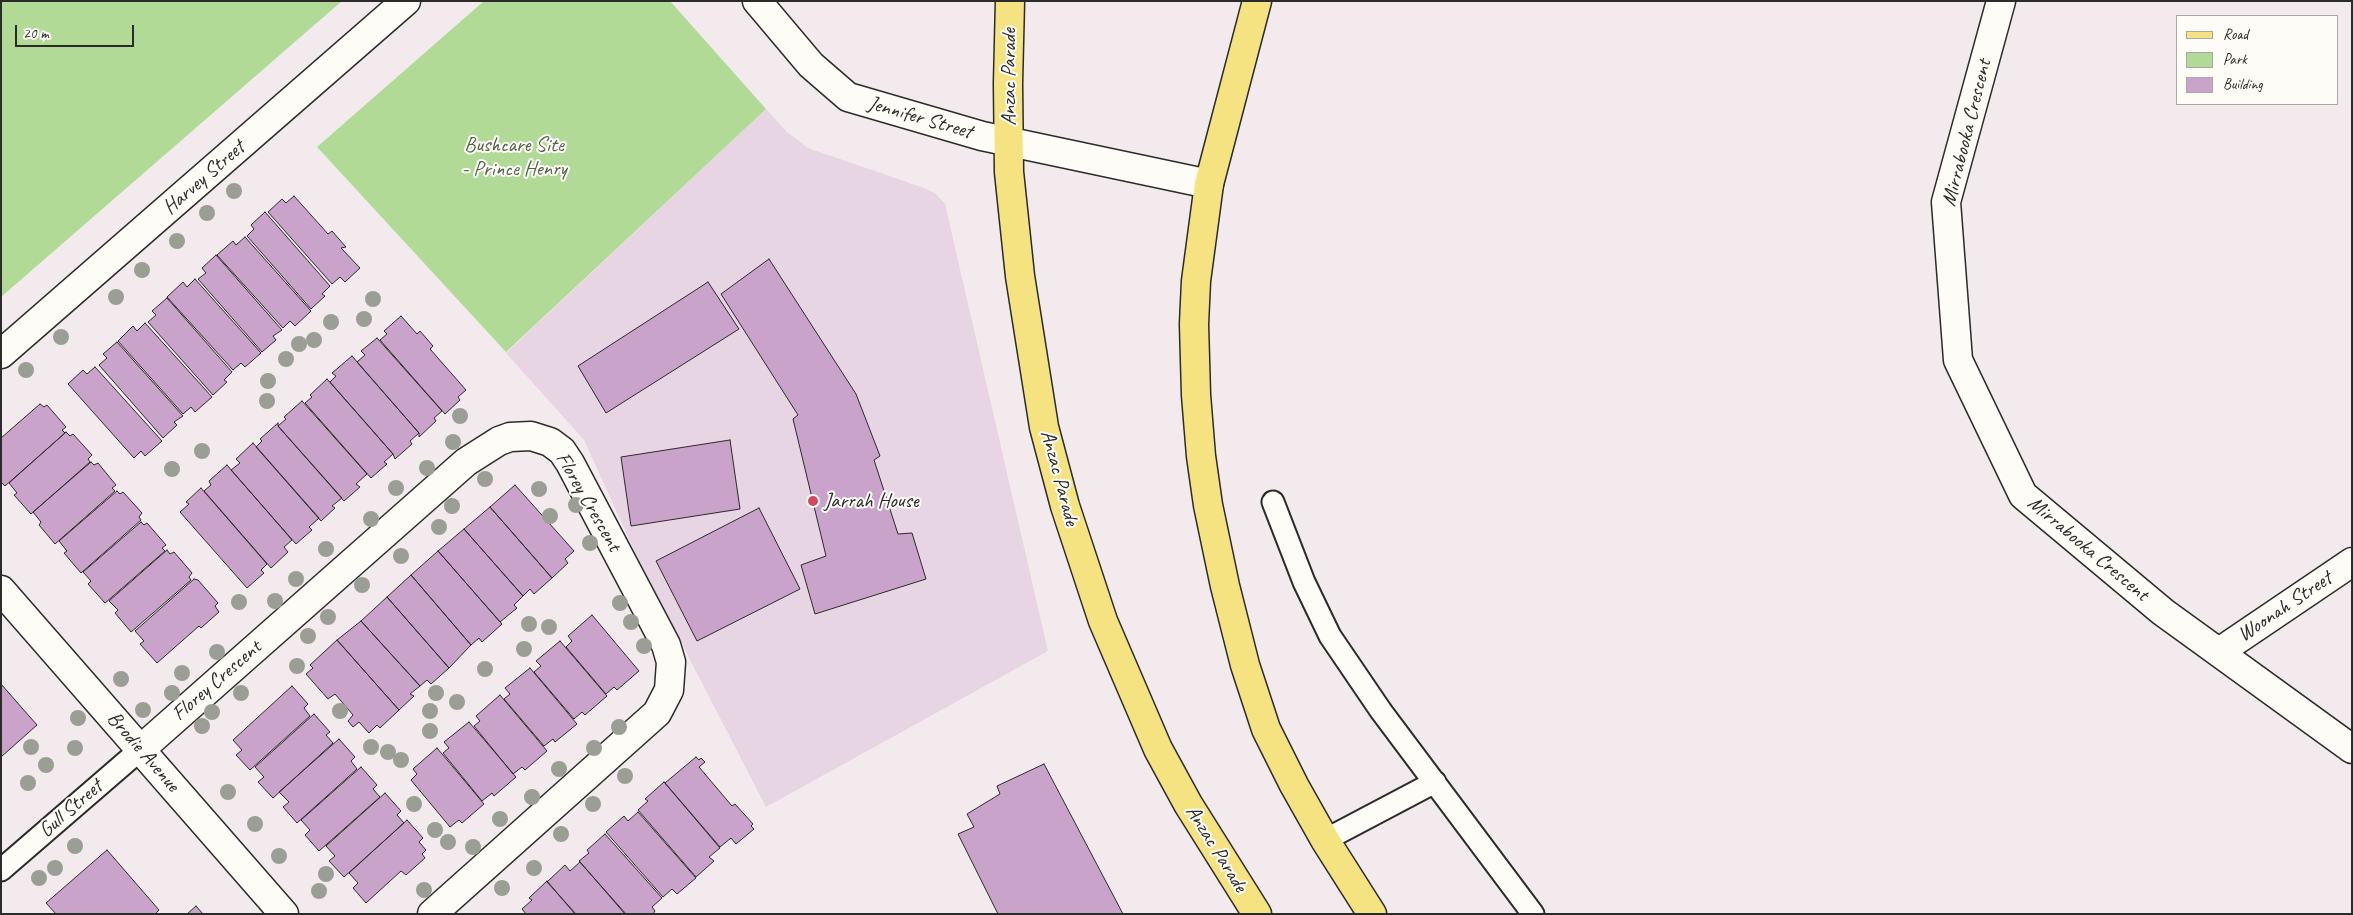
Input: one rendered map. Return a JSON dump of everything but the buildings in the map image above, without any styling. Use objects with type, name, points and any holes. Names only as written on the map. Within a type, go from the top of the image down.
[{"type":"main road","name":"Anzac Parade","points":[[1010,1],[1009,172],[1020,276],[1044,428],[1084,566],[1106,630],[1158,749],[1188,804],[1257,914]]},
{"type":"main road","points":[[1257,1],[1210,184],[1196,281],[1194,324],[1196,395],[1208,505],[1225,586],[1245,665],[1266,729],[1294,785],[1325,840],[1372,914]]},
{"type":"street","name":"Harvey Street","points":[[1,354],[406,1]]},
{"type":"street","name":"Jennifer Street","points":[[757,1],[810,65],[848,97],[956,130],[1210,184]]},
{"type":"street","name":"Mirrabooka Crescent","points":[[2001,1],[1946,202],[1958,360],[2023,495],[2164,612],[2352,749]]},
{"type":"street","name":"Florey Crescent","points":[[141,749],[466,462],[499,441],[510,437],[531,436],[550,442],[562,452],[570,464],[666,645],[671,662],[669,690],[657,713],[432,914]]},
{"type":"street","name":"Woonah Street","points":[[2219,652],[2352,562]]},
{"type":"street","name":"Brodie Avenue","points":[[1,590],[284,914]]},
{"type":"lane","points":[[1273,502],[1304,582],[1330,636],[1381,711],[1534,914]]},
{"type":"lane","name":"Gull Street","points":[[1,870],[141,749]]},
{"type":"lane","points":[[1325,840],[1435,782]]},
{"type":"shaded area","name":"Jarrah House","points":[[766,109],[787,132],[808,148],[924,188],[935,193],[945,204],[1048,651],[766,807],[640,563],[584,440],[506,353]]},
{"type":"green space","points":[[1,1],[342,1],[1,297]]},
{"type":"green space","name":"Bushcare Site - Prince Henry","points":[[484,1],[670,1],[766,109],[506,352],[317,147]]},
{"type":"place","name":"Jarrah House","points":[[813,501]]}]
